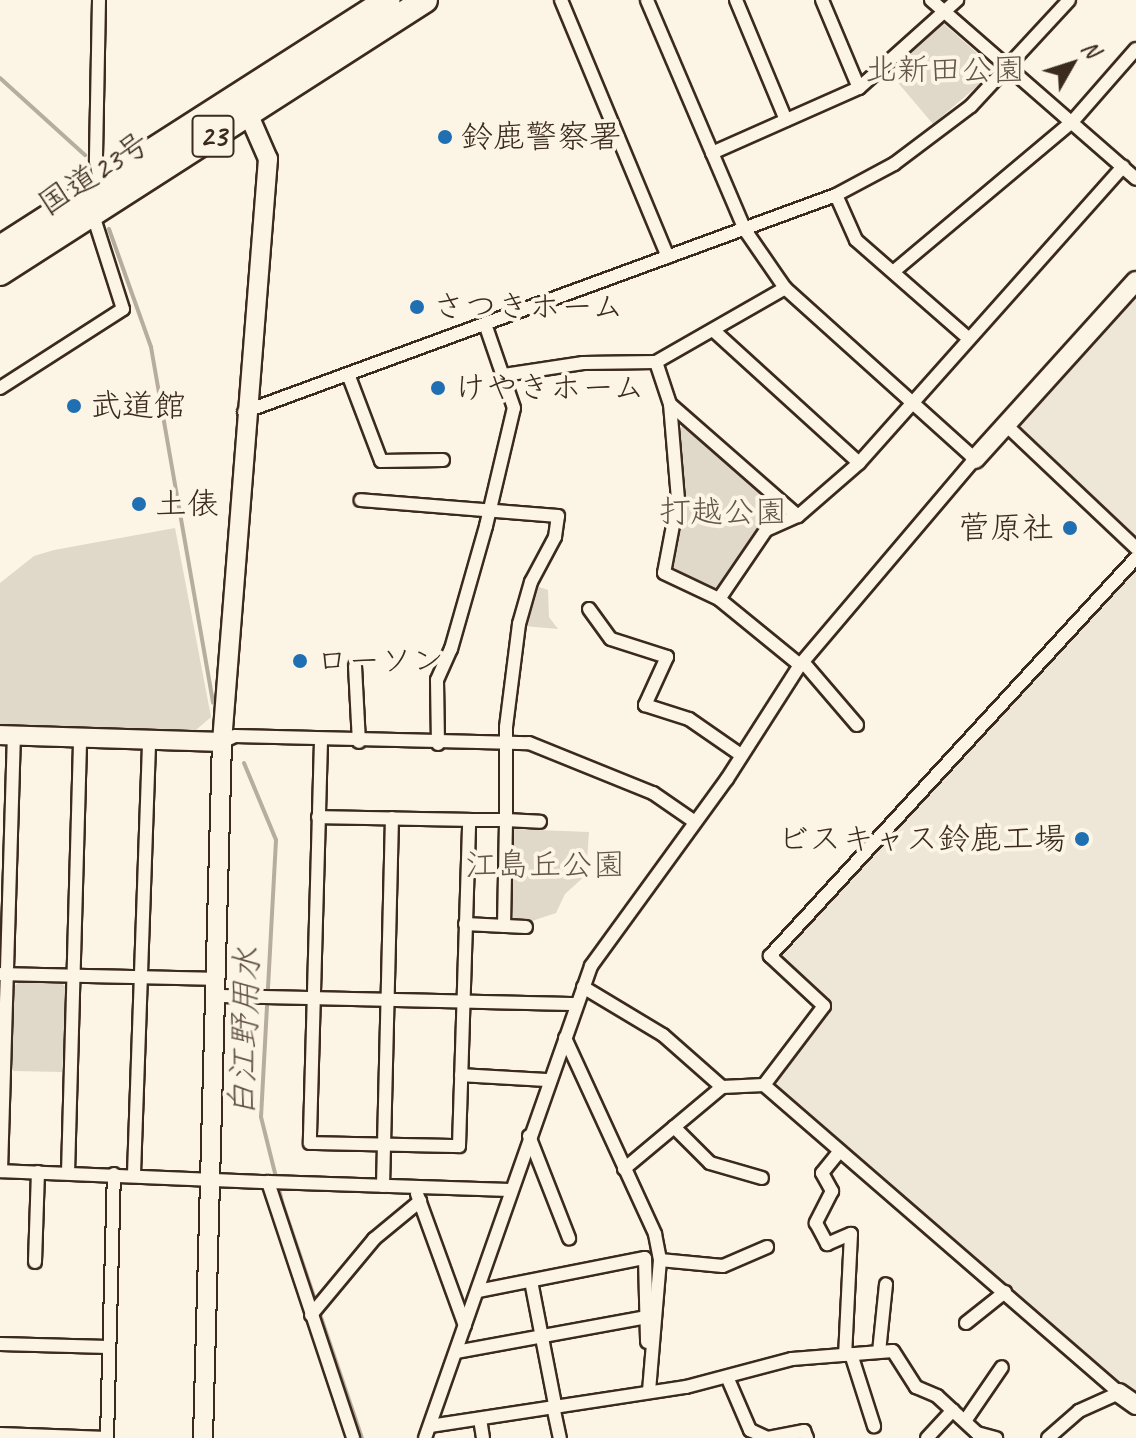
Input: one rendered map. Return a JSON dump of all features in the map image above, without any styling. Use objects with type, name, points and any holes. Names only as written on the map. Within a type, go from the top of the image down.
[{"type":"highway","name":"国道23号","points":[[0,273],[92,212],[388,0]]},
{"type":"highway","name":"国道23号","points":[[0,248],[101,184],[425,0]]},
{"type":"street","points":[[99,0],[96,161],[101,184]]},
{"type":"street","points":[[561,0],[668,257]]},
{"type":"street","points":[[647,0],[745,230],[785,288],[975,459]]},
{"type":"street","points":[[736,0],[786,120]]},
{"type":"street","points":[[822,0],[859,88]]},
{"type":"street","points":[[931,0],[1136,179]]},
{"type":"street","points":[[712,153],[859,88],[957,0]]},
{"type":"street","points":[[244,412],[836,195],[933,137],[1009,68],[1069,0]]},
{"type":"street","points":[[893,272],[1072,122],[1136,49]]},
{"type":"street","points":[[203,1438],[222,742],[244,412],[268,159],[244,105]]},
{"type":"street","points":[[719,599],[766,530],[798,516],[859,463],[1123,167]]},
{"type":"street","points":[[836,195],[856,240],[969,339]]},
{"type":"street","points":[[0,388],[123,309],[92,212]]},
{"type":"street","points":[[428,1432],[576,1004],[607,939],[695,822],[801,664],[975,459],[1136,281]]},
{"type":"street","points":[[504,375],[583,363],[656,362],[785,288]]},
{"type":"street","points":[[438,744],[437,680],[451,649],[514,408],[485,324]]},
{"type":"street","points":[[713,330],[859,463]]},
{"type":"street","points":[[656,362],[670,404],[678,499],[664,573],[719,599],[801,664],[857,725]]},
{"type":"street","points":[[348,374],[381,461],[443,460]]},
{"type":"street","points":[[670,404],[798,516]]},
{"type":"street","points":[[1006,425],[1136,548]]},
{"type":"street","points":[[361,500],[558,516],[555,537],[523,600],[508,743],[504,926]]},
{"type":"street","points":[[764,1085],[824,1006],[770,956],[1136,558]]},
{"type":"street","points":[[589,609],[611,639],[667,657],[645,705],[689,719],[741,755]]},
{"type":"street","points":[[355,666],[359,742]]},
{"type":"street","points":[[511,1190],[1,1171],[7,735],[222,742],[235,736],[438,744],[529,743],[601,769],[653,793],[695,822]]},
{"type":"street","points":[[68,1173],[80,737]]},
{"type":"street","points":[[134,1174],[149,740]]},
{"type":"street","points":[[321,741],[310,1143],[459,1146],[469,820]]},
{"type":"street","points":[[318,817],[540,822]]},
{"type":"street","points":[[383,1186],[392,818]]},
{"type":"street","points":[[465,924],[526,927]]},
{"type":"street","points":[[4,974],[141,976],[259,997],[576,1004]]},
{"type":"street","points":[[583,987],[663,1035],[722,1087]]},
{"type":"street","points":[[565,1038],[582,1065],[624,1169],[655,1234],[660,1260],[655,1360],[648,1372]]},
{"type":"street","points":[[461,1075],[549,1080]]},
{"type":"street","points":[[624,1169],[722,1087],[764,1085],[1136,1405]]},
{"type":"street","points":[[674,1127],[710,1163],[762,1178]]},
{"type":"street","points":[[529,1136],[569,1238]]},
{"type":"street","points":[[839,1152],[822,1173],[832,1191],[816,1223],[827,1244],[851,1234],[848,1355],[874,1426]]},
{"type":"street","points":[[35,1262],[38,1172]]},
{"type":"street","points":[[0,1434],[107,1438],[114,1174]]},
{"type":"street","points":[[275,1182],[353,1438]]},
{"type":"street","points":[[415,1187],[465,1326]]},
{"type":"street","points":[[316,1312],[374,1239],[420,1201]]},
{"type":"street","points":[[660,1260],[723,1266],[767,1247]]},
{"type":"street","points":[[478,1291],[645,1258],[649,1390]]},
{"type":"street","points":[[531,1281],[560,1438]]},
{"type":"street","points":[[879,1352],[886,1284]]},
{"type":"street","points":[[966,1323],[1005,1292]]},
{"type":"street","points":[[456,1352],[647,1317]]},
{"type":"street","points":[[0,1344],[108,1347]]},
{"type":"street","points":[[428,1432],[554,1405],[728,1379],[792,1359],[893,1351],[916,1387],[953,1410],[977,1433],[996,1438]]},
{"type":"street","points":[[965,1421],[1002,1367]]},
{"type":"street","points":[[728,1379],[750,1430],[768,1438],[804,1431],[807,1438]]},
{"type":"street","points":[[1048,1438],[1079,1411],[1119,1393]]},
{"type":"street","points":[[927,1438],[953,1410]]},
{"type":"street","points":[[480,1419],[483,1438]]},
{"type":"shaded area","points":[[1136,291],[1136,542],[1021,432],[1020,421]]},
{"type":"shaded area","points":[[1136,563],[1136,1398],[773,1087],[772,1080],[829,1008],[780,957],[782,950]]},
{"type":"green space","name":"北新田公園","points":[[943,23],[996,70],[933,124],[888,71]]},
{"type":"green space","name":"打越公園","points":[[686,424],[783,510],[783,517],[760,528],[721,588],[714,590],[673,567],[685,500],[678,477],[676,430]]},
{"type":"green space","points":[[175,528],[211,717],[196,730],[0,724],[0,583],[34,556]]},
{"type":"green space","points":[[536,586],[548,590],[549,617],[558,629],[524,626]]},
{"type":"green space","name":"江島丘公園","points":[[512,829],[589,832],[586,875],[565,894],[556,913],[532,921],[509,921]]},
{"type":"green space","points":[[19,982],[61,982],[68,990],[62,1072],[14,1071],[8,1066],[11,989]]},
{"type":"waterway","points":[[0,78],[85,155]]},
{"type":"waterway","points":[[109,229],[151,347],[213,703]]},
{"type":"waterway","name":"白江野用水","points":[[244,763],[276,840],[261,1117],[283,1205],[362,1438]]},
{"type":"place","name":"鈴鹿警察署","points":[[445,137]]},
{"type":"place","name":"さつきホーム","points":[[417,307]]},
{"type":"place","name":"けやきホーム","points":[[438,388]]},
{"type":"place","name":"武道館","points":[[74,406]]},
{"type":"place","name":"土俵","points":[[139,504]]},
{"type":"place","name":"菅原社","points":[[1070,528]]},
{"type":"place","name":"ローソン","points":[[300,661]]},
{"type":"place","name":"ビスキャス鈴鹿工場","points":[[1082,839]]}]
